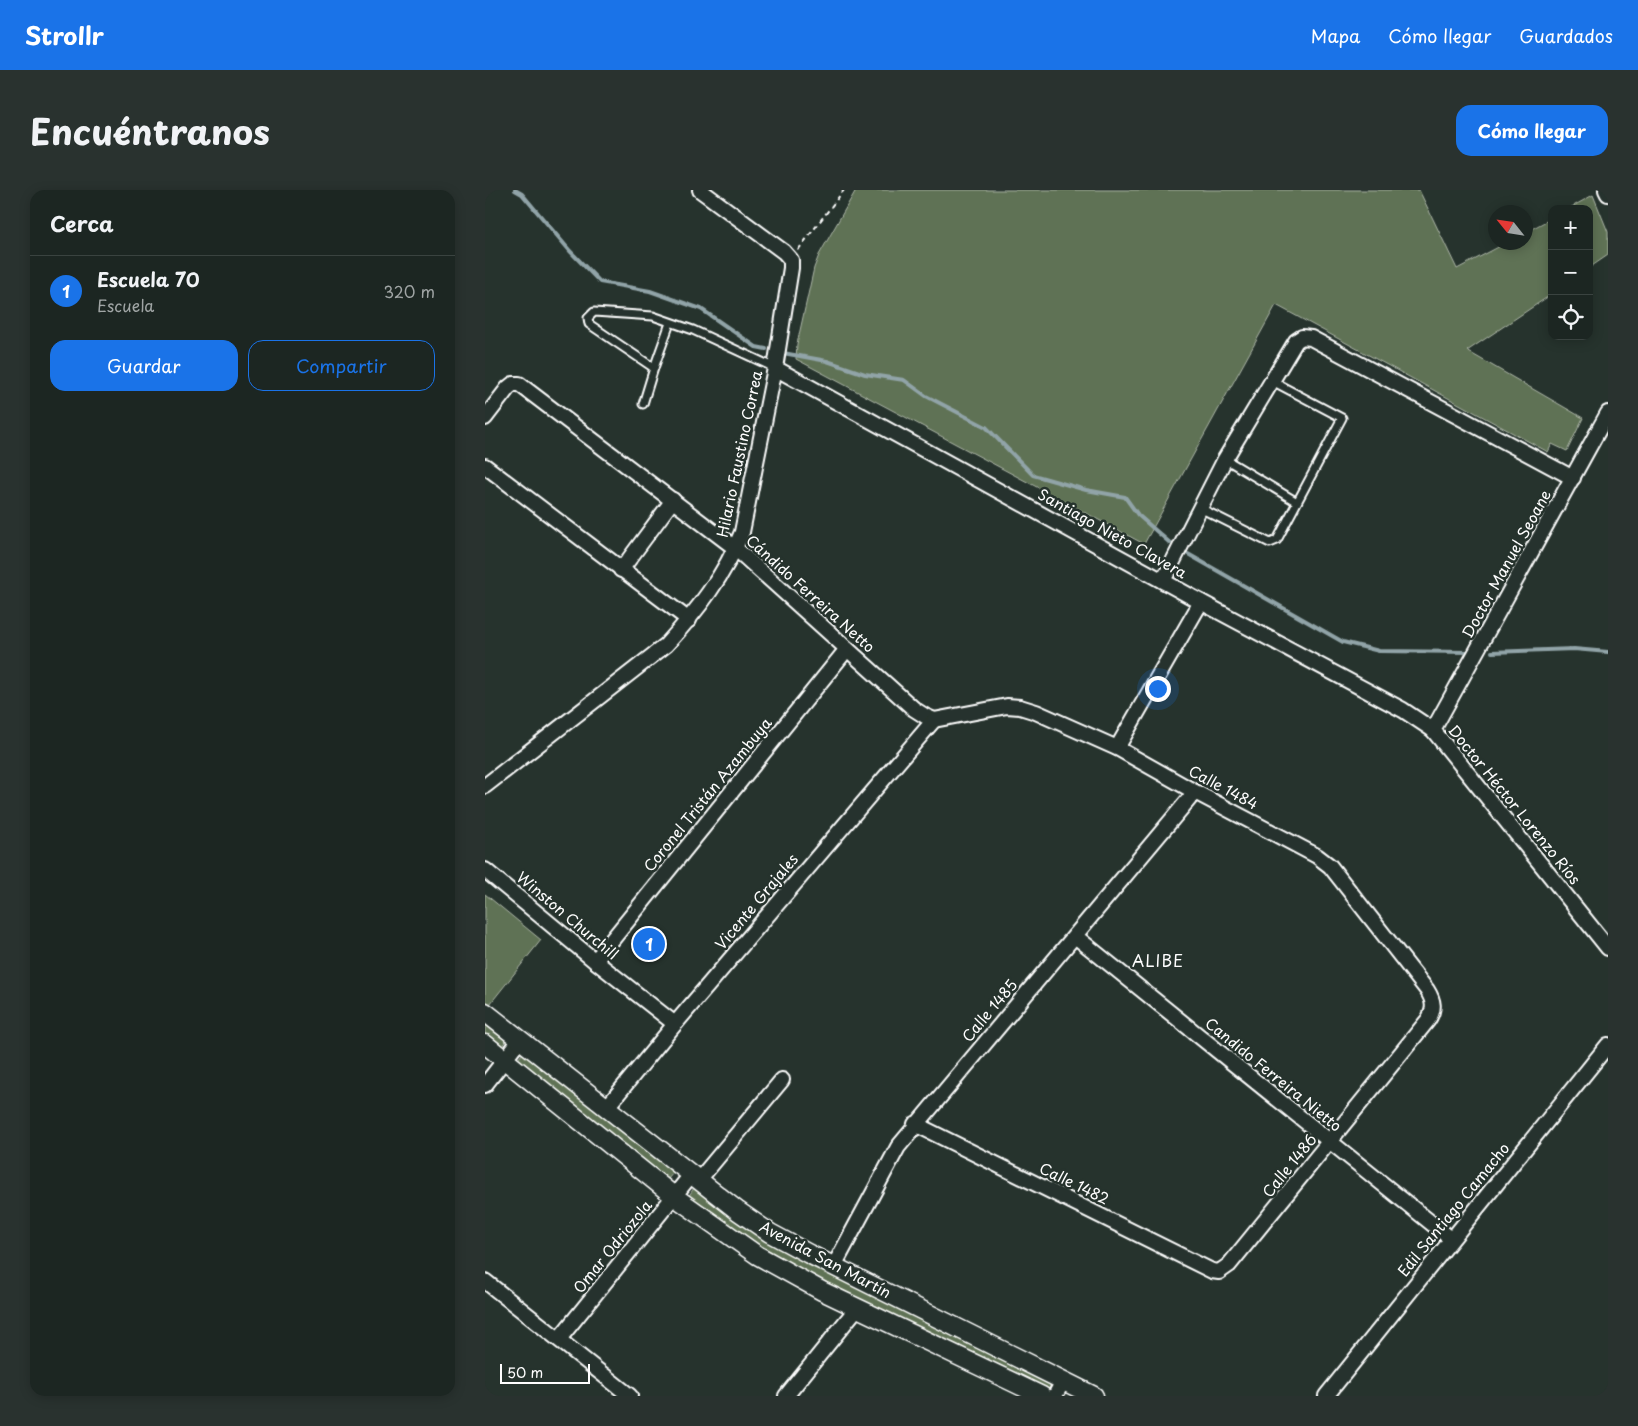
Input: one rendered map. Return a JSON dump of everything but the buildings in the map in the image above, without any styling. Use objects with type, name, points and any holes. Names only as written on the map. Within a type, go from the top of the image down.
[{"type":"street","points":[[699,190],[784,252],[791,260]]},
{"type":"street","points":[[1606,190],[1608,194]]},
{"type":"street","name":"Hilario Faustino Correa","points":[[485,786],[666,645],[689,620],[712,589],[742,532],[775,368],[791,260]]},
{"type":"street","points":[[1163,581],[1225,459],[1296,341],[1302,337],[1311,338],[1573,478]]},
{"type":"street","name":"Santiago Nieto Clavera","points":[[775,368],[1201,602],[1403,710],[1433,730]]},
{"type":"street","name":"Cándido Ferreira Netto","points":[[485,418],[508,388],[513,384],[519,384],[735,548],[914,709],[934,720]]},
{"type":"street","name":"Doctor Manuel Seoane","points":[[1433,730],[1608,413]]},
{"type":"street","points":[[485,466],[689,620]]},
{"type":"street","points":[[621,570],[673,500]]},
{"type":"street","points":[[1117,748],[1201,602]]},
{"type":"street","name":"Coronel Tristán Azambuya","points":[[595,961],[847,649]]},
{"type":"street","name":"Calle 1484","points":[[934,720],[1007,706],[1020,707],[1036,712],[1117,748],[1195,792],[1317,856],[1330,866],[1427,990],[1434,1006]]},
{"type":"street","name":"Vicente Grajales","points":[[607,1107],[675,1024],[934,720]]},
{"type":"street","name":"Doctor Héctor Lorenzo Ríos","points":[[1433,730],[1608,948]]},
{"type":"street","name":"Calle 1485","points":[[834,1266],[897,1147],[1195,792]]},
{"type":"street","name":"Winston Churchill","points":[[485,870],[675,1024]]},
{"type":"street","name":"Candido Ferreira Nietto","points":[[1075,936],[1451,1239]]},
{"type":"street","name":"Calle 1486","points":[[1219,1272],[1229,1266],[1330,1142],[1428,1020],[1433,1013],[1434,1006]]},
{"type":"street","name":"Avenida San Martín","points":[[485,1012],[695,1178],[770,1233],[1059,1388],[1094,1396]]},
{"type":"street","points":[[485,1085],[520,1040]]},
{"type":"street","name":"Avenida San Martín","points":[[485,1044],[675,1197],[757,1255],[799,1279],[857,1308],[1042,1396]]},
{"type":"street","name":"Edil Santiago Camacho","points":[[1326,1396],[1608,1045]]},
{"type":"street","name":"Omar Odriozola","points":[[559,1339],[675,1197],[695,1178],[782,1080]]},
{"type":"street","name":"Calle 1482","points":[[915,1124],[1219,1272]]},
{"type":"street","points":[[485,1281],[630,1396]]},
{"type":"street","points":[[786,1396],[857,1308]]},
{"type":"lane","points":[[654,368],[589,324],[588,318],[594,312],[653,316],[693,330],[775,368]]},
{"type":"lane","points":[[643,404],[670,323]]},
{"type":"lane","points":[[1200,508],[1269,543],[1277,540],[1342,418],[1271,381]]},
{"type":"lane","points":[[1225,459],[1297,502]]},
{"type":"path","points":[[791,260],[844,190]]},
{"type":"green space","points":[[856,190],[1419,190],[1457,269],[1493,250],[1533,250],[1533,228],[1548,220],[1548,297],[1467,351],[1583,418],[1567,451],[1552,444],[1548,452],[1276,305],[1144,544],[796,359],[797,344],[814,268],[819,255]]},
{"type":"green space","points":[[1593,195],[1608,232],[1608,255],[1593,265],[1593,205],[1575,205]]},
{"type":"green space","points":[[485,894],[541,940],[490,1004],[485,1000]]},
{"type":"green space","points":[[485,1021],[507,1040],[503,1046],[485,1034]]},
{"type":"green space","points":[[523,1053],[527,1053],[674,1172],[667,1180],[519,1062],[518,1059]]},
{"type":"green space","points":[[694,1188],[742,1225],[1050,1381],[1050,1387],[1047,1390],[825,1285],[759,1248],[688,1197]]},
{"type":"waterway","points":[[515,190],[522,194],[570,251],[600,282],[650,291],[701,309],[756,347],[766,349]]},
{"type":"waterway","points":[[783,353],[827,361],[865,374],[904,380],[926,396],[986,427],[1033,475],[1086,490],[1125,497],[1138,515],[1170,543]]},
{"type":"waterway","points":[[1188,554],[1343,642],[1379,651],[1470,652]]},
{"type":"waterway","points":[[1492,652],[1574,649],[1608,652]]},
{"type":"place","name":"Escuela 70","points":[[649,944]]},
{"type":"district","name":"ALIBE","points":[[1158,961]]}]
